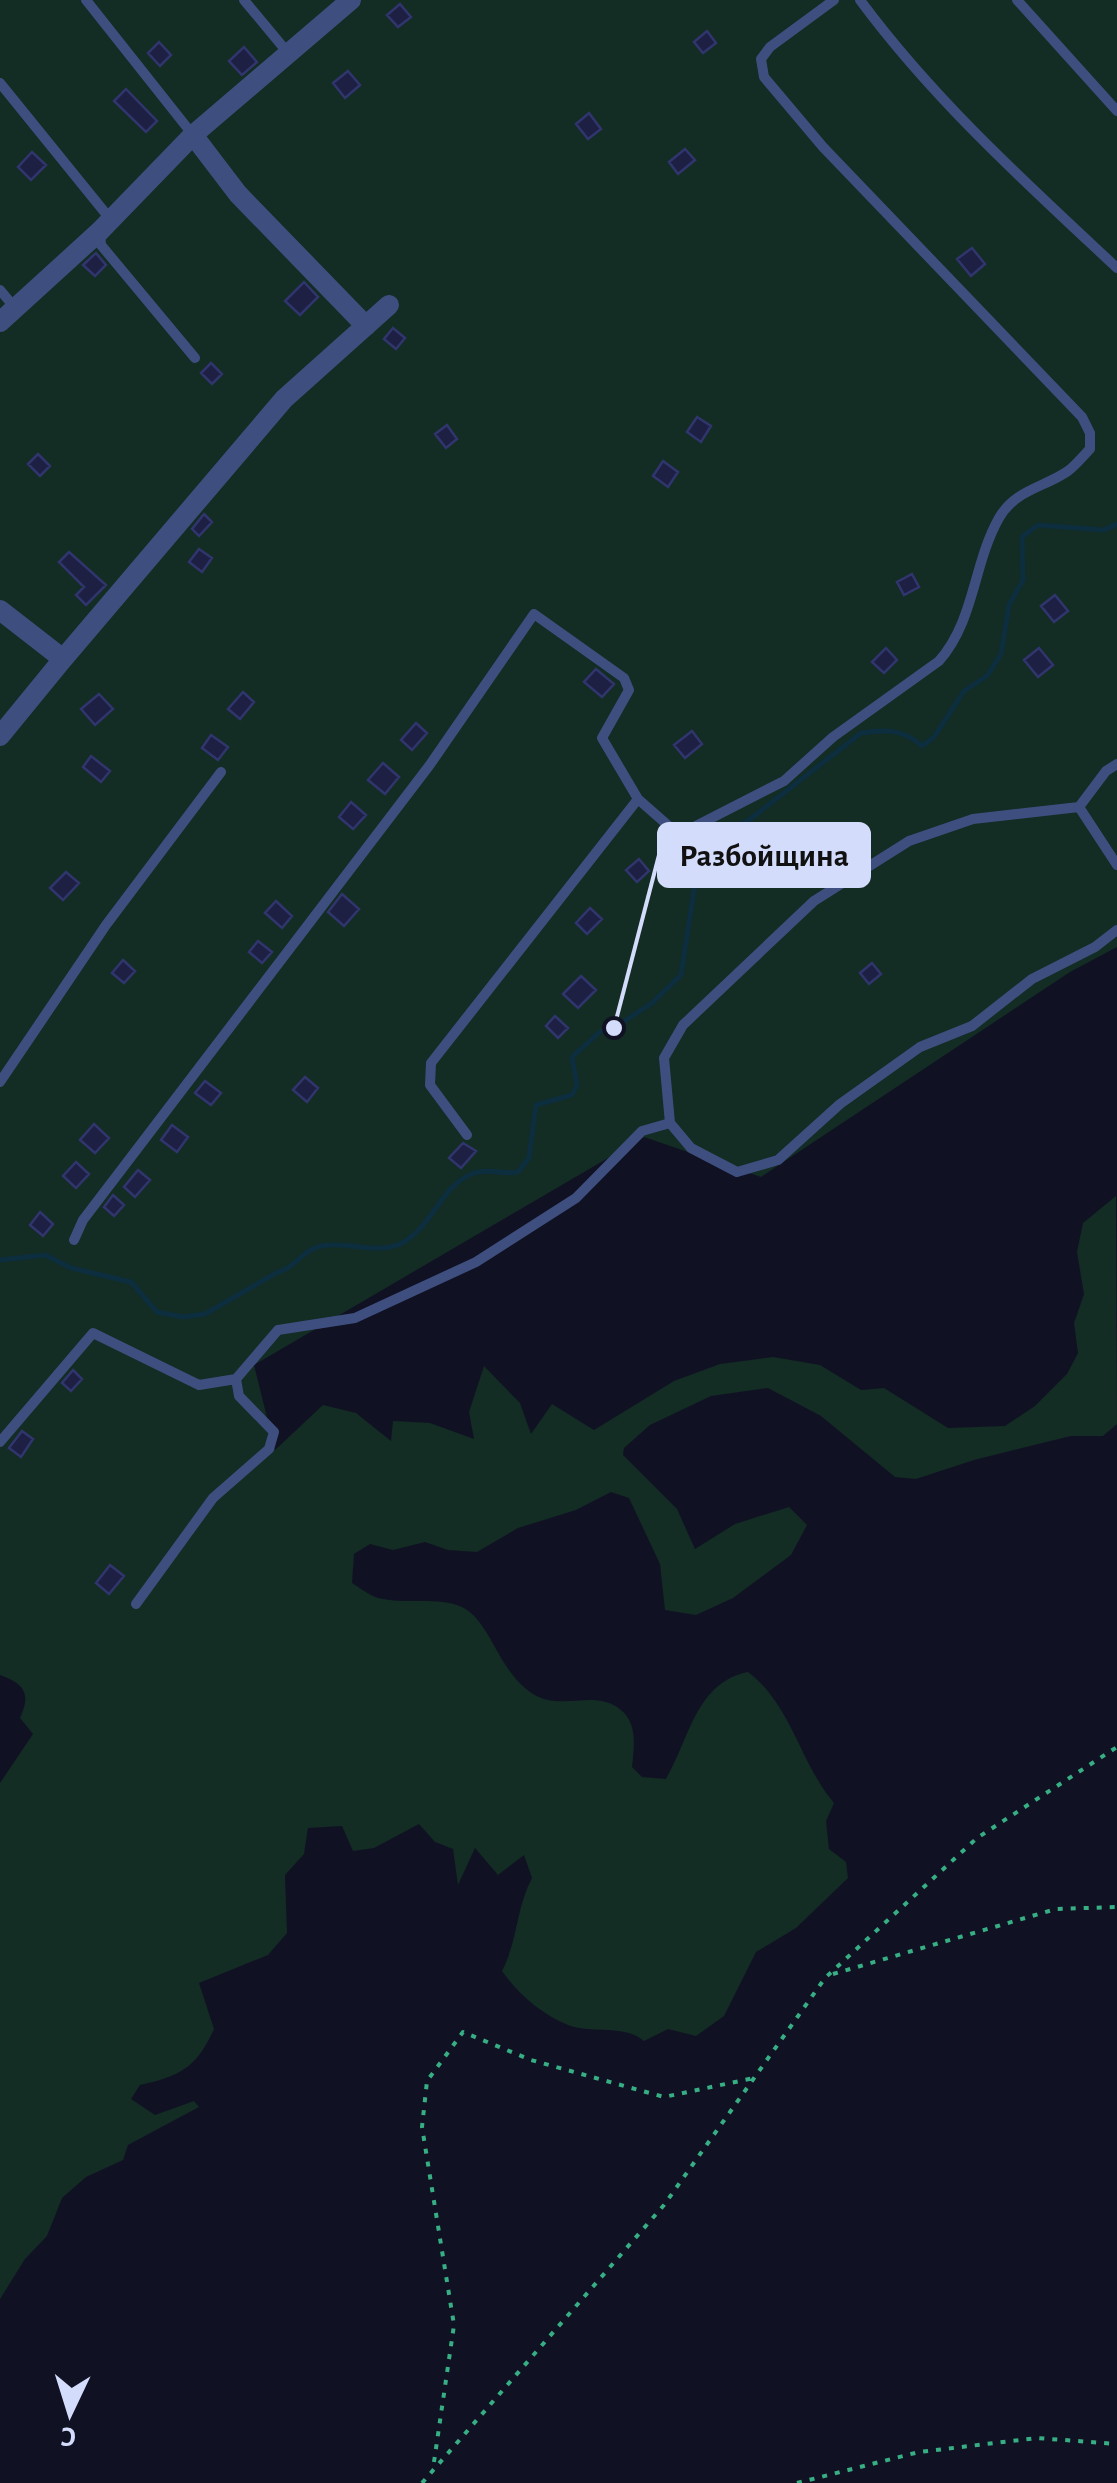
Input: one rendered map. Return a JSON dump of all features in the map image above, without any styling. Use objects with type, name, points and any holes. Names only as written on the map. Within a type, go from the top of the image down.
[{"type":"street","points":[[8,315],[105,226],[193,135],[351,0]]},
{"type":"street","points":[[193,135],[238,194],[366,326]]},
{"type":"street","points":[[0,736],[284,399],[389,305]]},
{"type":"street","points":[[0,610],[63,659]]},
{"type":"lane","points":[[86,0],[193,135]]},
{"type":"lane","points":[[244,0],[290,56]]},
{"type":"lane","points":[[74,1240],[83,1220],[429,766],[534,614],[624,678],[629,690],[602,738],[638,798],[671,828],[692,828],[784,781],[833,737],[939,661],[966,617],[998,519],[1016,495],[1069,470],[1090,449],[1090,434],[1082,417],[823,147],[764,77],[761,59],[770,47],[834,0]]},
{"type":"lane","points":[[860,0],[896,48],[962,120],[1117,268]]},
{"type":"lane","points":[[1017,0],[1117,110]]},
{"type":"lane","points":[[0,83],[105,226],[100,245],[195,358]]},
{"type":"lane","points":[[0,290],[8,315]]},
{"type":"lane","points":[[1117,764],[1106,771],[1079,807],[972,819],[909,842],[814,902],[683,1025],[664,1058],[670,1123],[691,1148],[737,1172],[778,1160],[840,1104],[920,1047],[972,1026],[1032,979],[1095,947],[1117,930]]},
{"type":"lane","points":[[0,1082],[106,925],[221,772]]},
{"type":"lane","points":[[467,1134],[430,1085],[432,1063],[638,798]]},
{"type":"lane","points":[[1079,807],[1117,865]]},
{"type":"lane","points":[[0,1442],[93,1333],[199,1386],[236,1379],[278,1330],[355,1318],[476,1262],[576,1198],[642,1130],[670,1123]]},
{"type":"lane","points":[[136,1604],[212,1498],[269,1449],[274,1432],[239,1396],[236,1379]]},
{"type":"path","points":[[422,2483],[664,2204],[828,1976],[977,1838],[1117,1747]]},
{"type":"path","points":[[828,1976],[1056,1908],[1117,1907]]},
{"type":"path","points":[[434,2465],[454,2325],[422,2127],[427,2080],[463,2032],[531,2060],[664,2097],[754,2078]]},
{"type":"path","points":[[797,2483],[920,2452],[1037,2438],[1117,2444]]},
{"type":"green space","points":[[0,0],[1117,0],[1117,947],[1070,972],[761,1177],[644,1137],[254,1365],[275,1450],[323,1405],[356,1413],[391,1441],[393,1421],[430,1423],[474,1439],[469,1412],[484,1366],[520,1403],[531,1434],[552,1404],[594,1430],[674,1381],[720,1364],[773,1357],[820,1365],[861,1390],[884,1388],[948,1428],[1005,1426],[1035,1406],[1067,1374],[1078,1353],[1074,1323],[1084,1294],[1077,1252],[1083,1223],[1116,1196],[1117,1424],[1103,1436],[1071,1436],[916,1479],[895,1477],[821,1416],[768,1388],[711,1396],[650,1425],[624,1448],[623,1455],[677,1509],[695,1549],[735,1524],[789,1507],[807,1525],[791,1555],[733,1598],[696,1615],[665,1610],[660,1564],[629,1498],[611,1492],[576,1510],[518,1528],[477,1552],[448,1550],[425,1542],[393,1550],[370,1544],[354,1554],[352,1583],[371,1595],[388,1600],[453,1604],[472,1614],[511,1673],[533,1694],[555,1701],[600,1701],[621,1710],[632,1729],[632,1767],[642,1777],[666,1779],[705,1700],[716,1687],[748,1672],[775,1700],[834,1803],[826,1821],[829,1849],[846,1862],[848,1878],[796,1928],[756,1952],[724,2016],[696,2036],[668,2029],[644,2041],[627,2033],[568,2025],[531,2002],[502,1971],[532,1878],[524,1855],[498,1875],[475,1848],[458,1885],[453,1849],[435,1842],[419,1824],[374,1848],[353,1851],[342,1826],[308,1828],[304,1854],[285,1875],[287,1933],[268,1955],[199,1983],[214,2029],[208,2042],[186,2068],[140,2085],[131,2099],[155,2115],[194,2101],[199,2107],[128,2145],[123,2160],[86,2177],[62,2198],[47,2236],[25,2259],[0,2299],[0,1783],[33,1734],[20,1718],[24,1691],[0,1675]]},
{"type":"building","points":[[400,4],[411,17],[398,27],[387,15]]},
{"type":"building","points":[[707,31],[716,43],[703,53],[694,42]]},
{"type":"building","points":[[159,42],[171,55],[160,66],[148,53]]},
{"type":"building","points":[[244,47],[257,62],[242,75],[229,61]]},
{"type":"building","points":[[348,71],[360,85],[345,98],[333,83]]},
{"type":"building","points":[[126,89],[157,121],[146,132],[114,101]]},
{"type":"building","points":[[589,113],[601,129],[588,139],[576,124]]},
{"type":"building","points":[[685,149],[695,160],[678,174],[669,162]]},
{"type":"building","points":[[32,152],[46,165],[31,180],[18,167]]},
{"type":"building","points":[[972,248],[985,264],[971,276],[957,259]]},
{"type":"building","points":[[96,253],[106,265],[95,276],[83,265]]},
{"type":"building","points":[[304,282],[318,297],[300,315],[285,301]]},
{"type":"building","points":[[393,328],[405,338],[396,349],[384,339]]},
{"type":"building","points":[[211,363],[222,374],[212,384],[201,373]]},
{"type":"building","points":[[697,417],[711,426],[701,442],[687,432]]},
{"type":"building","points":[[447,425],[457,439],[446,448],[435,434]]},
{"type":"building","points":[[38,454],[50,466],[40,476],[28,464]]},
{"type":"building","points":[[663,461],[678,472],[668,487],[653,476]]},
{"type":"building","points":[[204,514],[212,522],[199,536],[192,529]]},
{"type":"building","points":[[199,549],[212,558],[202,572],[189,562]]},
{"type":"building","points":[[69,552],[106,585],[86,605],[76,595],[84,587],[59,562]]},
{"type":"building","points":[[912,574],[919,587],[904,595],[897,582]]},
{"type":"building","points":[[1055,595],[1068,611],[1054,622],[1041,606]]},
{"type":"building","points":[[886,648],[897,660],[884,673],[872,662]]},
{"type":"building","points":[[1039,648],[1053,665],[1038,677],[1024,660]]},
{"type":"building","points":[[596,669],[614,684],[602,697],[584,682]]},
{"type":"building","points":[[243,692],[254,702],[240,719],[228,709]]},
{"type":"building","points":[[99,694],[113,709],[95,725],[81,709]]},
{"type":"building","points":[[416,723],[427,733],[412,750],[401,740]]},
{"type":"building","points":[[692,731],[702,744],[685,758],[674,745]]},
{"type":"building","points":[[211,735],[228,747],[218,760],[202,748]]},
{"type":"building","points":[[91,756],[110,771],[101,782],[83,767]]},
{"type":"building","points":[[383,763],[399,777],[385,794],[368,780]]},
{"type":"building","points":[[351,802],[366,815],[353,829],[339,817]]},
{"type":"building","points":[[639,859],[649,871],[637,882],[626,870]]},
{"type":"building","points":[[66,872],[79,883],[63,900],[50,888]]},
{"type":"building","points":[[342,894],[359,909],[344,926],[328,912]]},
{"type":"building","points":[[276,901],[292,916],[282,928],[265,913]]},
{"type":"building","points":[[590,908],[602,919],[587,934],[576,923]]},
{"type":"building","points":[[258,941],[272,952],[262,963],[249,952]]},
{"type":"building","points":[[123,960],[135,971],[124,983],[112,973]]},
{"type":"building","points":[[872,963],[881,974],[869,984],[860,973]]},
{"type":"building","points":[[581,976],[596,990],[578,1008],[563,994]]},
{"type":"building","points":[[555,1016],[568,1028],[558,1038],[546,1026]]},
{"type":"building","points":[[305,1077],[318,1088],[307,1102],[293,1090]]},
{"type":"building","points":[[205,1081],[221,1093],[211,1105],[195,1093]]},
{"type":"building","points":[[94,1124],[109,1138],[95,1153],[80,1140]]},
{"type":"building","points":[[172,1125],[188,1137],[177,1152],[161,1140]]},
{"type":"building","points":[[463,1143],[476,1151],[461,1168],[449,1158]]},
{"type":"building","points":[[76,1162],[89,1174],[76,1188],[63,1176]]},
{"type":"building","points":[[138,1170],[150,1180],[135,1197],[124,1187]]},
{"type":"building","points":[[113,1195],[124,1205],[114,1216],[104,1207]]},
{"type":"building","points":[[40,1212],[53,1224],[43,1236],[30,1225]]},
{"type":"building","points":[[73,1370],[82,1379],[71,1391],[62,1383]]},
{"type":"building","points":[[22,1431],[33,1439],[21,1457],[9,1448]]},
{"type":"building","points":[[110,1565],[124,1576],[109,1594],[96,1583]]},
{"type":"waterway","points":[[0,1260],[45,1255],[71,1268],[131,1282],[157,1312],[183,1317],[205,1314],[288,1268],[314,1248],[385,1248],[404,1242],[423,1225],[453,1186],[474,1173],[518,1172],[529,1158],[536,1105],[572,1095],[577,1085],[572,1057],[601,1031],[614,1028],[652,1003],[681,975],[696,877],[712,840],[749,820],[861,733],[894,732],[922,746],[934,737],[964,691],[987,676],[1001,654],[1009,605],[1023,580],[1022,537],[1038,525],[1104,530],[1117,524]]},
{"type":"place","name":"Разбойщина","points":[[614,1028]]}]
